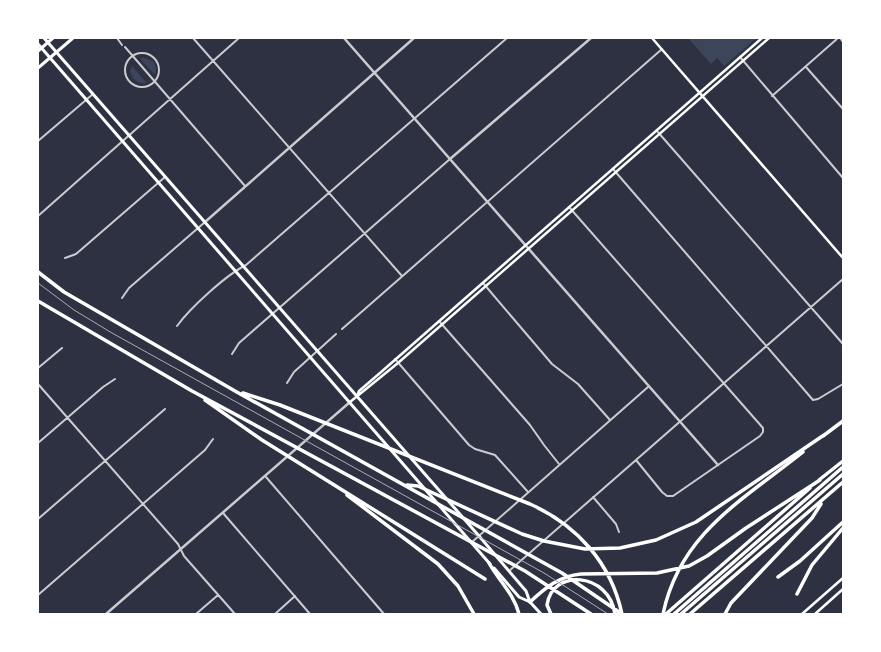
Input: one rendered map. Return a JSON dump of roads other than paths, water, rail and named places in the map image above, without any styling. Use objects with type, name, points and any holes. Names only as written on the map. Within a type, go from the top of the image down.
[{"type":"highway","points":[[38,272],[64,292],[235,391],[567,576],[622,614]]},
{"type":"highway","points":[[38,301],[192,391],[525,571],[591,614]]},
{"type":"highway","points":[[192,391],[272,447],[485,579]]},
{"type":"highway","points":[[235,391],[307,416],[530,504],[558,518],[581,537],[601,562],[615,588],[622,614]]},
{"type":"highway","points":[[662,614],[671,583],[684,559],[697,540],[722,515],[843,421]]},
{"type":"highway","points":[[406,485],[418,486],[533,538],[560,545],[585,549],[620,548],[656,540],[687,527],[824,435]]},
{"type":"highway","points":[[666,614],[843,461]]},
{"type":"highway","points":[[674,614],[843,467]]},
{"type":"highway","points":[[681,614],[843,474]]},
{"type":"highway","points":[[530,602],[552,583],[570,575],[657,573],[689,566],[707,556],[746,528],[820,480]]},
{"type":"highway","points":[[690,614],[824,500],[843,482]]},
{"type":"highway","points":[[332,484],[438,564],[458,586],[474,614]]},
{"type":"highway","points":[[725,614],[731,603],[812,518],[824,500]]},
{"type":"highway","points":[[778,577],[800,561],[843,522]]},
{"type":"highway","points":[[797,594],[812,565],[843,528]]},
{"type":"highway","points":[[490,563],[496,575],[509,592],[520,614]]},
{"type":"highway","points":[[551,614],[547,605],[552,591],[562,584],[579,579],[594,583],[604,590],[612,601],[615,614]]},
{"type":"highway","points":[[694,614],[711,596]]},
{"type":"main road","points":[[44,38],[479,536],[526,591],[530,602],[541,614]]},
{"type":"main road","points":[[38,51],[53,38]]},
{"type":"main road","points":[[38,68],[74,38]]},
{"type":"main road","points":[[652,38],[843,258]]},
{"type":"main road","points":[[357,397],[359,391],[395,359],[762,38]]},
{"type":"main road","points":[[350,402],[362,394],[442,325],[769,38]]},
{"type":"main road","points":[[38,44],[519,597],[530,602]]},
{"type":"main road","points":[[802,614],[843,578]]},
{"type":"main road","points":[[815,614],[843,589]]},
{"type":"street","points":[[117,38],[122,44]]},
{"type":"street","points":[[193,38],[402,276]]},
{"type":"street","points":[[38,216],[169,98],[239,38]]},
{"type":"street","points":[[344,38],[529,248],[648,387],[718,465]]},
{"type":"street","points":[[122,298],[129,288],[414,38]]},
{"type":"street","points":[[177,326],[185,314],[236,271],[243,267],[507,38]]},
{"type":"street","points":[[232,354],[239,343],[591,38]]},
{"type":"street","points":[[772,96],[839,38],[843,42]]},
{"type":"street","points":[[125,47],[245,186]]},
{"type":"street","points":[[342,329],[662,49]]},
{"type":"street","points":[[145,53],[155,58],[159,70],[154,81],[144,86],[136,85],[128,79],[126,68],[132,56],[145,53]]},
{"type":"street","points":[[740,58],[843,178]]},
{"type":"street","points":[[806,67],[843,109]]},
{"type":"street","points":[[38,141],[93,94]]},
{"type":"street","points":[[657,131],[843,344]]},
{"type":"street","points":[[613,169],[813,400],[818,399],[843,384]]},
{"type":"street","points":[[65,258],[76,254],[165,177]]},
{"type":"street","points":[[569,207],[723,384],[761,425],[763,432],[677,494],[670,496],[662,492],[636,460]]},
{"type":"street","points":[[509,571],[843,279]]},
{"type":"street","points":[[482,283],[552,364],[578,384],[610,420]]},
{"type":"street","points":[[439,321],[530,425],[560,464]]},
{"type":"street","points":[[287,383],[294,372],[336,334]]},
{"type":"street","points":[[38,368],[62,348]]},
{"type":"street","points":[[395,359],[470,444],[475,449],[495,456],[528,492]]},
{"type":"street","points":[[38,443],[115,379]]},
{"type":"street","points":[[38,384],[143,504],[235,614]]},
{"type":"street","points":[[472,542],[648,387]]},
{"type":"street","points":[[106,614],[350,402]]},
{"type":"street","points":[[38,519],[164,409]]},
{"type":"street","points":[[38,595],[205,450],[213,439]]},
{"type":"street","points":[[266,476],[384,614]]},
{"type":"street","points":[[593,497],[616,524],[619,532]]},
{"type":"street","points":[[223,513],[310,614]]},
{"type":"street","points":[[196,614],[218,595]]},
{"type":"street","points":[[275,614],[295,596]]},
{"type":"tram line","points":[[38,283],[74,310],[112,333],[544,573],[608,614]]}]
